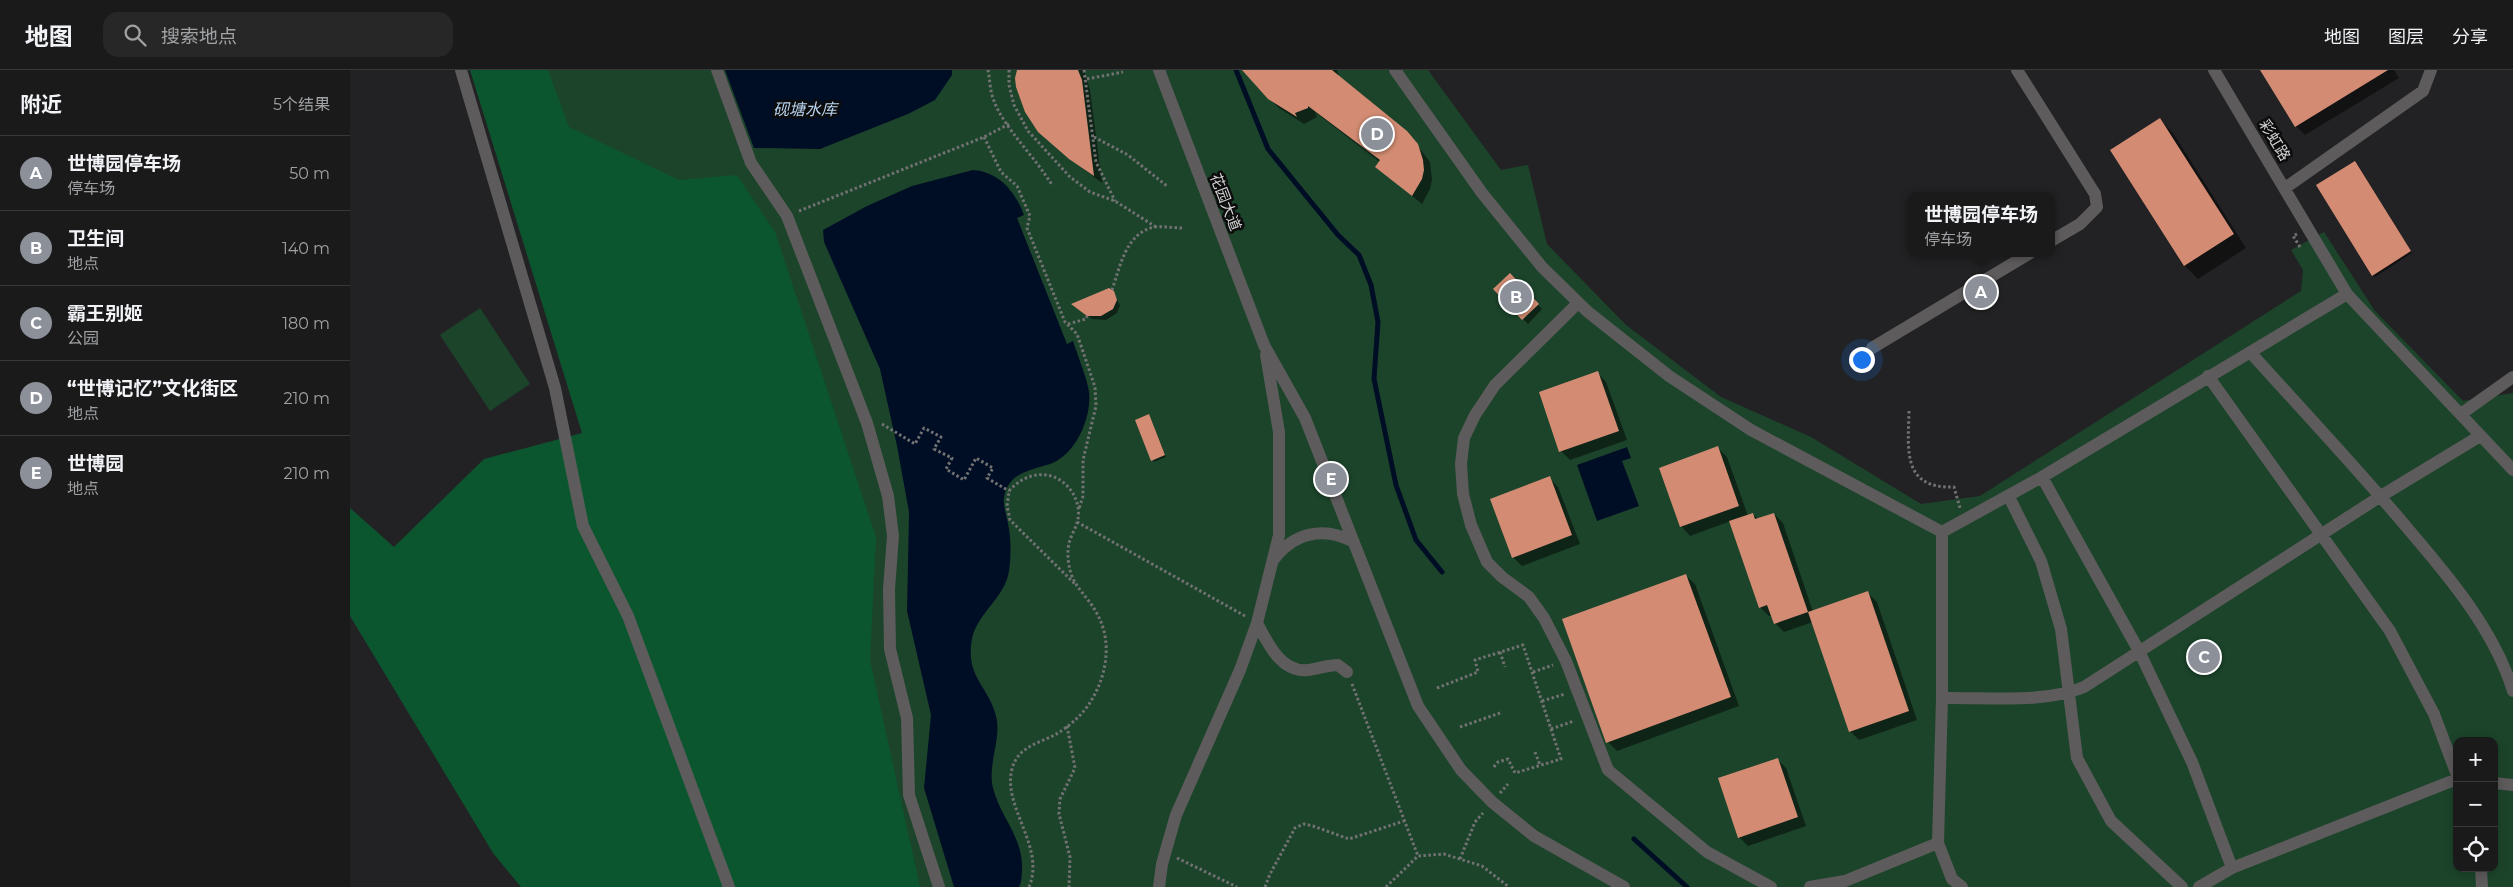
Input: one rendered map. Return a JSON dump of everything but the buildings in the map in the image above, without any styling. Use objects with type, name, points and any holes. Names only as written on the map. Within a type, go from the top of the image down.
[{"type":"street","points":[[461,70],[555,388],[583,526],[628,616],[728,887]]},
{"type":"street","points":[[716,70],[751,163],[787,216],[867,423],[888,496],[893,536],[889,589],[890,649],[907,718],[909,795],[939,887]]},
{"type":"street","name":"花园大道","points":[[1159,70],[1264,345]]},
{"type":"street","points":[[1395,70],[1482,193],[1542,267],[1578,303],[1669,376],[1751,430],[1942,532]]},
{"type":"street","points":[[2017,70],[2094,194],[2097,207],[2080,224],[2055,239]]},
{"type":"street","name":"彩虹路","points":[[2214,70],[2347,294],[2513,470]]},
{"type":"street","points":[[2285,188],[2423,91],[2431,70]]},
{"type":"street","points":[[1872,348],[2023,257]]},
{"type":"street","points":[[1942,532],[2009,497],[2347,294]]},
{"type":"street","points":[[1578,303],[1495,385],[1475,415],[1464,438],[1460,464],[1463,494],[1471,525],[1487,562],[1502,577],[1530,597],[1544,618],[1566,661],[1608,770],[1707,852],[1771,887]]},
{"type":"street","points":[[1264,345],[1305,418],[1418,706],[1461,770],[1492,802],[1534,836],[1624,887]]},
{"type":"street","points":[[1159,887],[1165,852],[1176,815],[1240,670],[1257,623],[1279,535],[1279,432],[1264,345]]},
{"type":"street","points":[[2250,352],[2381,496],[2454,584],[2504,664],[2513,691]]},
{"type":"street","points":[[2208,376],[2390,631],[2434,714],[2453,764]]},
{"type":"street","points":[[2460,414],[2513,377]]},
{"type":"street","points":[[1942,698],[2027,697],[2067,694],[2084,687],[2381,496],[2480,436]]},
{"type":"street","points":[[2042,477],[2139,651],[2192,762],[2232,868]]},
{"type":"street","points":[[2009,497],[2041,561],[2061,629],[2067,694],[2077,758],[2111,821],[2182,887]]},
{"type":"street","points":[[1942,532],[1942,698],[1938,844],[1952,879],[1962,887]]},
{"type":"street","points":[[1273,561],[1290,543],[1313,533],[1334,534],[1352,541]]},
{"type":"street","points":[[1257,623],[1269,647],[1283,662],[1295,668],[1306,670],[1338,665],[1347,672]]},
{"type":"street","points":[[2199,887],[2232,868],[2453,781]]},
{"type":"street","points":[[2498,782],[2513,784]]},
{"type":"street","points":[[1810,887],[1845,881],[1938,844]]},
{"type":"street","points":[[2481,872],[2482,887]]},
{"type":"path","points":[[988,70],[994,101],[1040,164],[1052,185]]},
{"type":"path","points":[[1009,70],[1009,85],[1014,106],[1028,131],[1070,177],[1090,192],[1115,201],[1156,227]]},
{"type":"path","points":[[1084,70],[1087,79],[1096,162],[1115,201]]},
{"type":"path","points":[[1087,79],[1123,72]]},
{"type":"path","points":[[787,216],[984,137],[1009,124]]},
{"type":"path","points":[[984,137],[1001,172],[1017,186],[1030,216],[1026,228],[1067,324],[1077,334],[1095,387],[1096,406],[1083,460],[1082,496],[1077,522],[1069,543],[1070,572],[1077,586]]},
{"type":"path","points":[[1094,137],[1128,155],[1167,186]]},
{"type":"path","points":[[1112,290],[1125,252],[1144,230],[1156,227],[1183,228]]},
{"type":"path","points":[[1067,324],[1086,319],[1087,316]]},
{"type":"path","points":[[1909,411],[1908,450],[1911,465],[1918,479],[1927,484],[1954,487],[1963,521]]},
{"type":"path","points":[[879,422],[915,444],[924,428],[941,437],[934,449],[952,458],[946,470],[964,480],[976,458],[993,468],[988,478],[1009,490]]},
{"type":"path","points":[[1029,887],[1032,862],[1030,845],[1011,785],[1012,768],[1033,743],[1057,734],[1078,718],[1090,703],[1102,680],[1107,655],[1105,631],[1096,611],[1077,586],[1010,520],[1007,506],[1009,490],[1024,478],[1042,475],[1052,476],[1068,486],[1074,494],[1079,512]]},
{"type":"path","points":[[1077,522],[1257,623]]},
{"type":"path","points":[[1437,688],[1478,672],[1475,660],[1523,645],[1561,759],[1515,773],[1508,759],[1498,762],[1493,768]]},
{"type":"path","points":[[1500,652],[1505,667]]},
{"type":"path","points":[[1532,672],[1566,661]]},
{"type":"path","points":[[1347,672],[1418,856]]},
{"type":"path","points":[[1542,701],[1577,690]]},
{"type":"path","points":[[1460,727],[1500,713]]},
{"type":"path","points":[[1551,729],[1587,717]]},
{"type":"path","points":[[1067,726],[1075,768],[1060,799],[1059,814],[1070,857],[1069,887]]},
{"type":"path","points":[[1535,752],[1540,765]]},
{"type":"path","points":[[1460,859],[1476,822],[1508,784]]},
{"type":"path","points":[[1265,887],[1295,828],[1304,824],[1349,839],[1404,821]]},
{"type":"path","points":[[1165,852],[1237,887]]},
{"type":"path","points":[[1386,887],[1418,856],[1444,854],[1482,866],[1509,887]]},
{"type":"green space","points":[[470,70],[548,70],[569,127],[679,180],[737,175],[775,232],[876,537],[870,660],[920,887],[521,887],[493,853],[350,616],[350,508],[394,547],[484,459],[582,433]]},
{"type":"green space","points":[[539,70],[1428,70],[1501,170],[1528,165],[1547,244],[1626,325],[1721,397],[1811,437],[1921,504],[1980,496],[2301,291],[2303,270],[2291,250],[2324,232],[2375,311],[2463,401],[2513,393],[2513,887],[848,887],[565,151]]},
{"type":"green space","points":[[480,308],[530,384],[490,411],[440,335]]},
{"type":"water","name":"砚塘水库","points":[[725,70],[952,70],[952,75],[935,100],[908,114],[820,149],[754,148]]},
{"type":"water","points":[[973,170],[991,174],[1005,184],[1016,198],[1024,215],[1017,218],[1067,344],[1073,341],[1089,392],[1088,413],[1075,444],[1059,459],[1016,477],[1005,491],[1004,507],[1009,529],[1010,545],[1009,571],[997,598],[979,621],[972,639],[971,652],[974,672],[988,696],[996,716],[997,734],[992,770],[993,788],[1019,848],[1022,872],[1019,887],[954,887],[924,788],[931,715],[907,611],[909,512],[880,369],[824,242],[823,230],[867,206],[912,186]]},
{"type":"water","points":[[1627,447],[1631,458],[1622,461],[1639,506],[1597,521],[1577,465]]},
{"type":"waterway","points":[[1236,70],[1268,149],[1338,235],[1359,255],[1371,285],[1378,322],[1374,379],[1396,485],[1416,540],[1442,572]]},
{"type":"waterway","points":[[1634,839],[1687,887]]},
{"type":"place","name":"“世博记忆”文化街区","points":[[1377,134]]},
{"type":"place","name":"世博园停车场","points":[[1981,292]]},
{"type":"place","name":"卫生间","points":[[1516,297]]},
{"type":"place","name":"世博园","points":[[1331,479]]},
{"type":"place","name":"霸王别姬","points":[[2204,657]]}]
